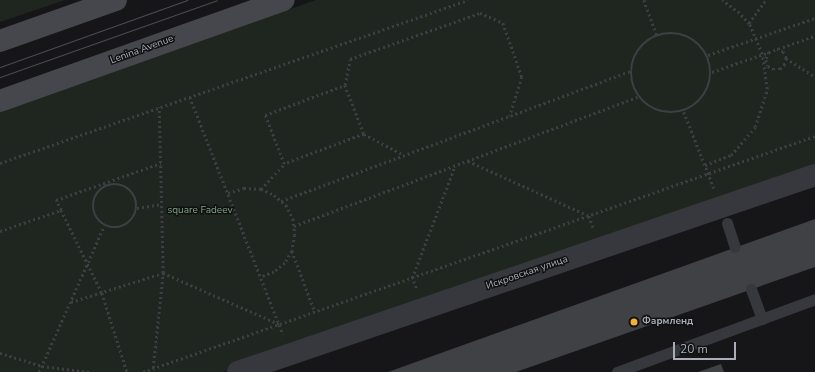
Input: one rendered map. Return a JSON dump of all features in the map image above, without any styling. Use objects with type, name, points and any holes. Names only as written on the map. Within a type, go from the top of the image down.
[{"type":"main road","points":[[0,41],[116,0]]},
{"type":"main road","name":"Lenina Avenue","points":[[0,101],[284,0]]},
{"type":"street","name":"Искровская улица","points":[[238,372],[815,175]]},
{"type":"lane","points":[[726,222],[735,247]]},
{"type":"lane","points":[[751,289],[762,319]]},
{"type":"lane","points":[[617,372],[815,299]]},
{"type":"path","points":[[0,164],[467,0]]},
{"type":"path","points":[[644,0],[656,36]]},
{"type":"path","points":[[684,112],[705,165],[731,155],[755,127],[767,89],[762,54],[749,23],[740,13],[722,0]]},
{"type":"path","points":[[749,23],[766,0]]},
{"type":"path","points":[[404,155],[364,134],[345,85],[350,59],[480,13],[503,23],[522,77],[510,116]]},
{"type":"path","points":[[708,55],[815,18]]},
{"type":"path","points":[[676,33],[690,37],[701,45],[708,55],[712,72],[711,82],[706,94],[698,104],[684,112],[675,114],[662,113],[651,108],[638,97],[634,90],[631,71],[632,62],[639,49],[649,39],[656,36],[676,33]]},
{"type":"path","points":[[712,72],[815,36]]},
{"type":"path","points":[[777,49],[783,52],[786,58],[815,77]]},
{"type":"path","points":[[769,52],[766,60],[768,66],[773,69],[782,67],[786,58]]},
{"type":"path","points":[[281,201],[631,71]]},
{"type":"path","points":[[284,164],[265,115],[345,85]]},
{"type":"path","points":[[190,97],[280,324]]},
{"type":"path","points":[[294,226],[638,97]]},
{"type":"path","points":[[153,368],[163,273],[160,107]]},
{"type":"path","points":[[261,189],[284,164],[364,134]]},
{"type":"path","points":[[143,372],[815,136]]},
{"type":"path","points":[[467,161],[589,216]]},
{"type":"path","points":[[127,372],[102,293],[56,200],[107,184],[161,163]]},
{"type":"path","points":[[412,278],[456,165]]},
{"type":"path","points":[[107,184],[119,184],[126,187],[136,199],[138,208],[134,219],[129,224],[116,229],[104,226],[98,220],[93,206],[98,192],[107,184]]},
{"type":"path","points":[[228,193],[244,188],[261,189],[274,195],[286,205],[293,219],[295,235],[292,250],[285,263],[274,272],[261,278]]},
{"type":"path","points":[[138,208],[162,204]]},
{"type":"path","points":[[0,231],[61,210]]},
{"type":"path","points":[[39,372],[104,226]]},
{"type":"path","points":[[292,250],[315,312]]},
{"type":"path","points":[[71,302],[163,273],[280,324]]},
{"type":"path","points":[[0,353],[42,366],[90,372]]},
{"type":"green space","points":[[0,0],[65,0],[0,22]]},
{"type":"green space","name":"square Fadeev","points":[[316,0],[815,0],[815,164],[223,372],[0,372],[0,111]]},
{"type":"building","points":[[815,219],[815,267],[516,372],[388,372]]},
{"type":"building","points":[[721,364],[724,372],[698,372]]},
{"type":"tram line","points":[[0,67],[187,0]]},
{"type":"tram line","points":[[0,77],[217,0]]},
{"type":"place","name":"Фармленд","points":[[634,322]]}]
